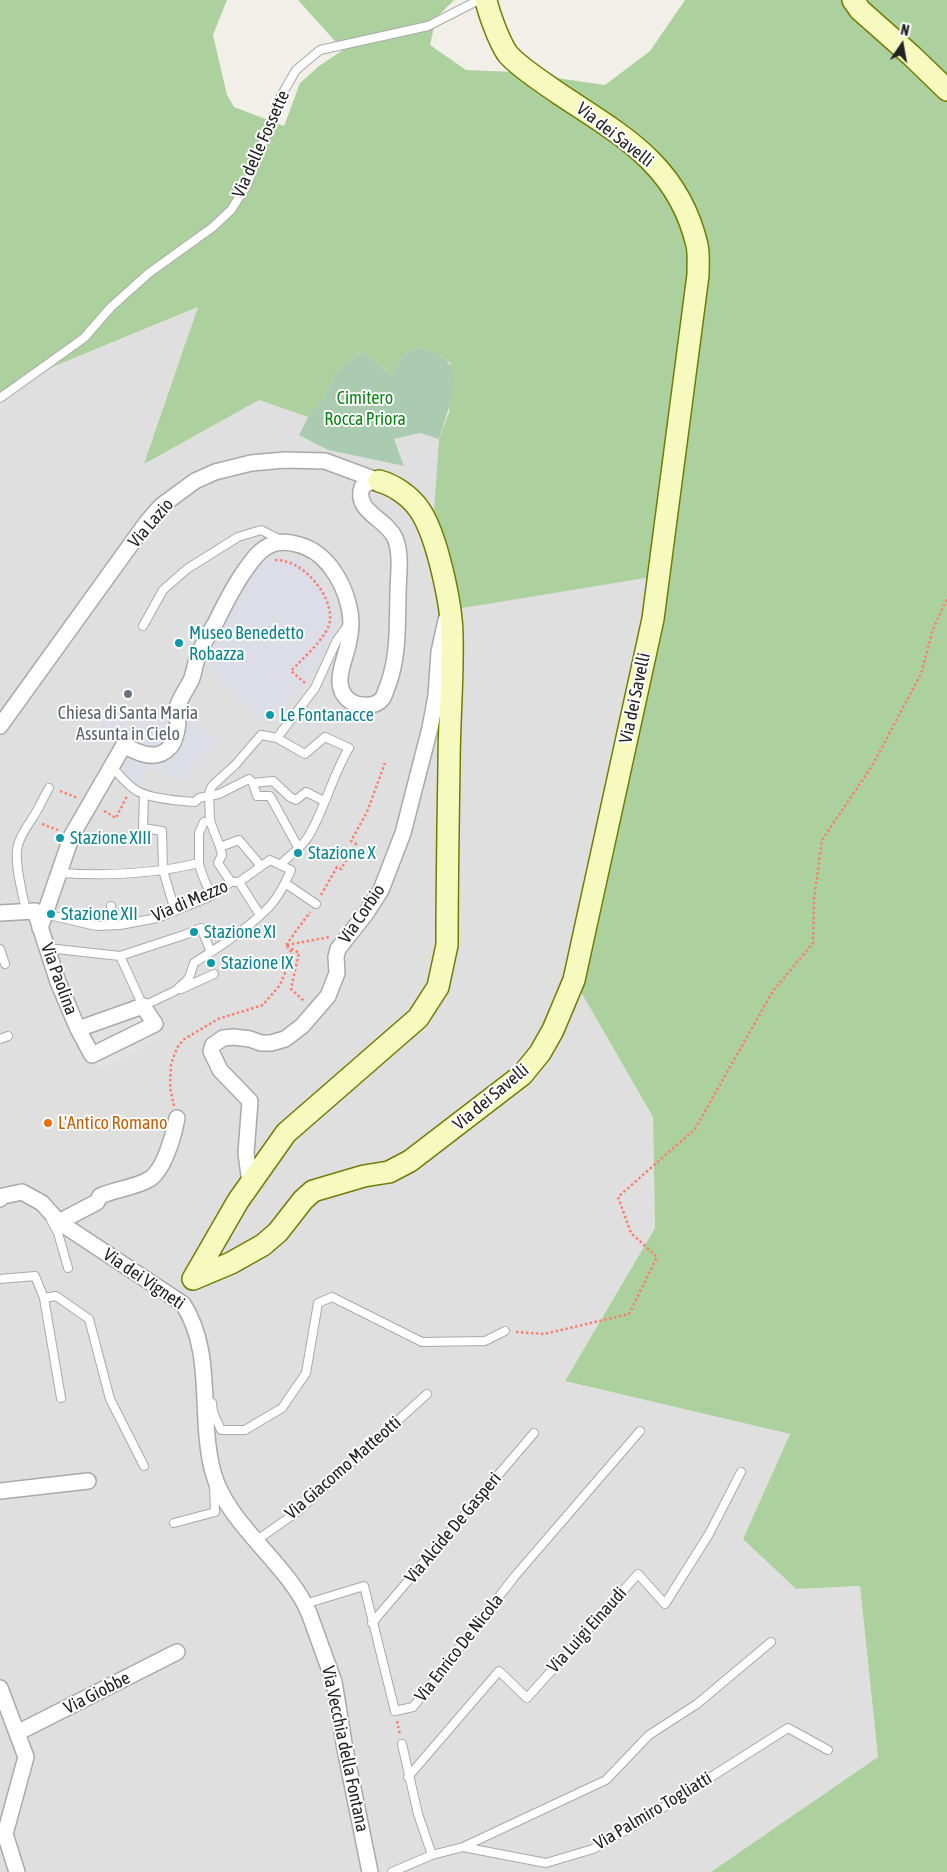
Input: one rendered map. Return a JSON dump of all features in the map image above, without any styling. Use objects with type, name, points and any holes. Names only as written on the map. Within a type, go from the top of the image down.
[{"type":"street","name":"Via dei Savelli","points":[[193,1279],[231,1263],[263,1245],[278,1232],[302,1200],[312,1191],[364,1176],[389,1172],[410,1161],[522,1075],[540,1053],[553,1030],[574,980],[653,620],[698,275],[697,246],[689,218],[672,184],[646,155],[528,72],[508,53],[488,11],[486,0]]},
{"type":"street","points":[[853,0],[860,10],[947,90]]},
{"type":"street","name":"Via Lazio","points":[[0,726],[147,522],[161,506],[195,481],[215,472],[251,463],[285,460],[325,461],[379,481]]},
{"type":"street","points":[[43,921],[72,835],[89,803],[124,745],[145,755],[154,755],[164,752],[169,748],[176,736],[178,724],[176,711],[192,676],[197,658],[245,570],[264,548],[282,541],[302,545],[314,551],[330,566],[349,606],[351,622],[348,645],[340,672],[340,683],[344,695],[351,702],[359,705],[377,703],[383,698],[393,665],[398,630],[399,567],[394,537],[390,530],[364,507],[361,501],[362,487],[371,481],[379,481],[390,484],[411,500],[419,509],[427,525],[438,555],[450,610],[452,636],[447,946],[438,987],[418,1018],[286,1133],[250,1183],[214,1241],[193,1279],[182,1304]]},
{"type":"street","name":"Via Corbio","points":[[250,1183],[246,1153],[250,1101],[220,1070],[213,1058],[213,1045],[223,1038],[234,1037],[250,1039],[261,1043],[271,1043],[285,1039],[302,1026],[328,996],[337,974],[336,957],[338,949],[381,890],[403,833],[430,728],[444,627],[450,610]]},
{"type":"street","name":"Via Paolina","points":[[26,912],[35,911],[43,921],[47,948],[58,982],[78,1029],[92,1055],[155,1024],[143,1006]]},
{"type":"street","points":[[0,912],[26,912]]},
{"type":"street","points":[[78,1029],[143,1006]]},
{"type":"street","points":[[59,1222],[97,1202],[100,1196],[108,1192],[150,1180],[159,1168],[168,1150],[177,1118]]},
{"type":"street","name":"Via dei Vigneti","points":[[0,1199],[2,1196],[22,1192],[42,1203],[59,1222],[182,1304]]},
{"type":"street","name":"Via Vecchia della Fontana","points":[[182,1304],[191,1317],[200,1348],[208,1453],[213,1474],[230,1508],[257,1540],[305,1604],[334,1682],[345,1749],[370,1872]]},
{"type":"street","points":[[0,1491],[88,1481]]},
{"type":"street","name":"Via Giobbe","points":[[17,1733],[177,1652]]},
{"type":"street","points":[[0,1688],[24,1750],[25,1764],[3,1835],[17,1872]]},
{"type":"lane","name":"Via delle Fossette","points":[[0,398],[84,338],[112,307],[149,273],[213,227],[231,210],[247,185],[280,98],[296,70],[320,50],[428,26],[479,0]]},
{"type":"lane","points":[[143,626],[163,590],[187,569],[238,537],[261,530],[282,541]]},
{"type":"lane","points":[[277,738],[315,688],[337,640],[351,622]]},
{"type":"lane","points":[[175,991],[189,978],[194,964],[230,940],[267,910],[285,883],[291,870],[280,865],[307,838],[336,777],[339,764],[348,748],[325,737],[305,754],[277,738],[261,735],[235,766],[212,786],[208,797],[210,821],[222,855],[218,863],[260,915]]},
{"type":"lane","points":[[111,766],[133,788],[144,794],[195,802],[199,798],[208,797],[233,788],[250,779],[258,796],[270,796],[298,847]]},
{"type":"lane","points":[[253,783],[273,781],[290,797],[296,800],[306,792],[324,802]]},
{"type":"lane","points":[[26,912],[17,867],[17,848],[49,788]]},
{"type":"lane","points":[[144,794],[143,828],[162,831],[163,870],[175,911]]},
{"type":"lane","points":[[210,821],[204,822],[199,833],[201,872],[211,896]]},
{"type":"lane","points":[[220,847],[239,840],[262,866]]},
{"type":"lane","name":"Via di Mezzo","points":[[43,921],[113,925],[150,919],[211,896],[270,860],[280,865]]},
{"type":"lane","points":[[60,873],[91,875],[163,870],[200,863]]},
{"type":"lane","points":[[285,883],[316,904]]},
{"type":"lane","points":[[111,906],[113,925]]},
{"type":"lane","points":[[47,948],[120,956],[201,928],[212,952]]},
{"type":"lane","points":[[0,949],[5,964]]},
{"type":"lane","points":[[120,956],[143,1006],[214,974]]},
{"type":"lane","points":[[42,1203],[58,1233],[68,1268]]},
{"type":"lane","points":[[0,1279],[35,1276],[44,1298],[61,1398]]},
{"type":"lane","points":[[44,1298],[56,1296],[88,1319],[110,1399],[144,1466]]},
{"type":"lane","name":"Via dei Vigneti","points":[[182,1304],[191,1310],[204,1336],[213,1412],[221,1430],[245,1430],[282,1408],[306,1373],[318,1303],[332,1297],[422,1342],[485,1341],[505,1331]]},
{"type":"lane","name":"Via Giacomo Matteotti","points":[[257,1540],[296,1512],[427,1394]]},
{"type":"lane","name":"Via Enrico De Nicola","points":[[305,1604],[364,1586],[395,1712],[413,1707],[515,1576],[640,1431]]},
{"type":"lane","name":"Via Alcide De Gasperi","points":[[372,1623],[534,1433]]},
{"type":"lane","name":"Via Luigi Einaudi","points":[[408,1777],[500,1671],[526,1698],[638,1574],[666,1604],[709,1534],[741,1472]]},
{"type":"lane","points":[[174,1523],[215,1512],[213,1474]]},
{"type":"lane","name":"Via Palmiro Togliatti","points":[[392,1872],[432,1855],[463,1847],[606,1780],[649,1735],[697,1704],[771,1642]]},
{"type":"lane","name":"Via Palmiro Togliatti","points":[[463,1847],[546,1863],[593,1850],[788,1728],[828,1750]]},
{"type":"lane","points":[[402,1744],[408,1777],[432,1855]]},
{"type":"path","points":[[268,563],[277,560],[290,562],[304,570],[324,595],[328,608],[330,620],[326,631],[291,672],[306,685],[303,690]]},
{"type":"path","points":[[505,1331],[544,1334],[629,1314],[657,1257],[631,1233],[618,1197],[695,1129],[773,991],[813,943],[814,899],[822,840],[872,766],[921,674],[933,629],[947,598]]},
{"type":"path","points":[[286,945],[316,904],[336,867],[341,869],[356,844],[351,841],[367,812],[385,763]]},
{"type":"path","points":[[49,788],[89,803],[116,818],[125,798],[133,788]]},
{"type":"path","points":[[32,820],[72,835]]},
{"type":"path","points":[[286,945],[352,932]]},
{"type":"path","points":[[286,945],[299,953],[290,989],[315,1011]]},
{"type":"path","points":[[177,1118],[170,1088],[170,1064],[177,1048],[183,1040],[218,1019],[263,1004],[280,985],[293,954],[286,945]]},
{"type":"path","points":[[395,1712],[402,1744]]},
{"type":"shaded area","points":[[199,307],[145,463],[259,400],[308,417],[299,435],[328,450],[404,466],[394,439],[421,433],[439,439],[432,539],[659,576],[574,980],[653,1117],[655,1228],[565,1381],[790,1434],[743,1539],[796,1589],[860,1586],[878,1757],[718,1872],[0,1872],[0,397],[21,380]]},
{"type":"shaded area","points":[[273,556],[291,558],[314,572],[330,597],[336,620],[335,631],[327,655],[268,726],[219,680],[204,656],[256,568],[266,559]]},
{"type":"shaded area","points":[[176,711],[187,713],[219,741],[200,759],[203,763],[199,766],[195,763],[189,770],[194,774],[186,782],[148,766],[138,788],[129,791],[113,778],[110,761],[107,758],[115,744],[97,732],[105,716],[135,731],[140,721],[155,728],[162,715]]},
{"type":"shaded area","points":[[143,1006],[155,1024],[166,1035],[100,1070],[78,1029]]},
{"type":"green space","points":[[0,0],[227,0],[213,35],[227,95],[234,107],[284,126],[300,83],[319,66],[343,50],[298,0],[454,0],[436,18],[430,45],[466,70],[515,72],[605,85],[650,51],[685,0],[947,0],[947,1872],[711,1872],[878,1757],[860,1586],[796,1589],[743,1539],[790,1434],[565,1381],[655,1228],[653,1117],[574,980],[658,576],[450,610],[432,539],[439,439],[449,412],[450,363],[442,356],[420,347],[404,354],[391,375],[363,351],[339,369],[322,400],[308,417],[259,400],[144,464],[198,307],[21,380],[0,397]]},
{"type":"green space","name":"Cimitero Rocca Priora","points":[[420,347],[439,354],[448,362],[452,369],[453,379],[451,400],[439,439],[420,433],[394,439],[404,466],[328,450],[299,435],[308,417],[322,400],[339,369],[363,351],[391,375],[404,354]]},
{"type":"place","name":"Museo Benedetto Robazza","points":[[179,643]]},
{"type":"place","name":"Chiesa di Santa Maria Assunta in Cielo","points":[[128,694]]},
{"type":"place","name":"Le Fontanacce","points":[[270,715]]},
{"type":"place","name":"Stazione XIII","points":[[60,838]]},
{"type":"place","name":"Stazione X","points":[[298,853]]},
{"type":"place","name":"Stazione XII","points":[[51,914]]},
{"type":"place","name":"Stazione XI","points":[[194,932]]},
{"type":"place","name":"Stazione IX","points":[[211,963]]},
{"type":"place","name":"L'Antico Romano","points":[[48,1123]]}]
